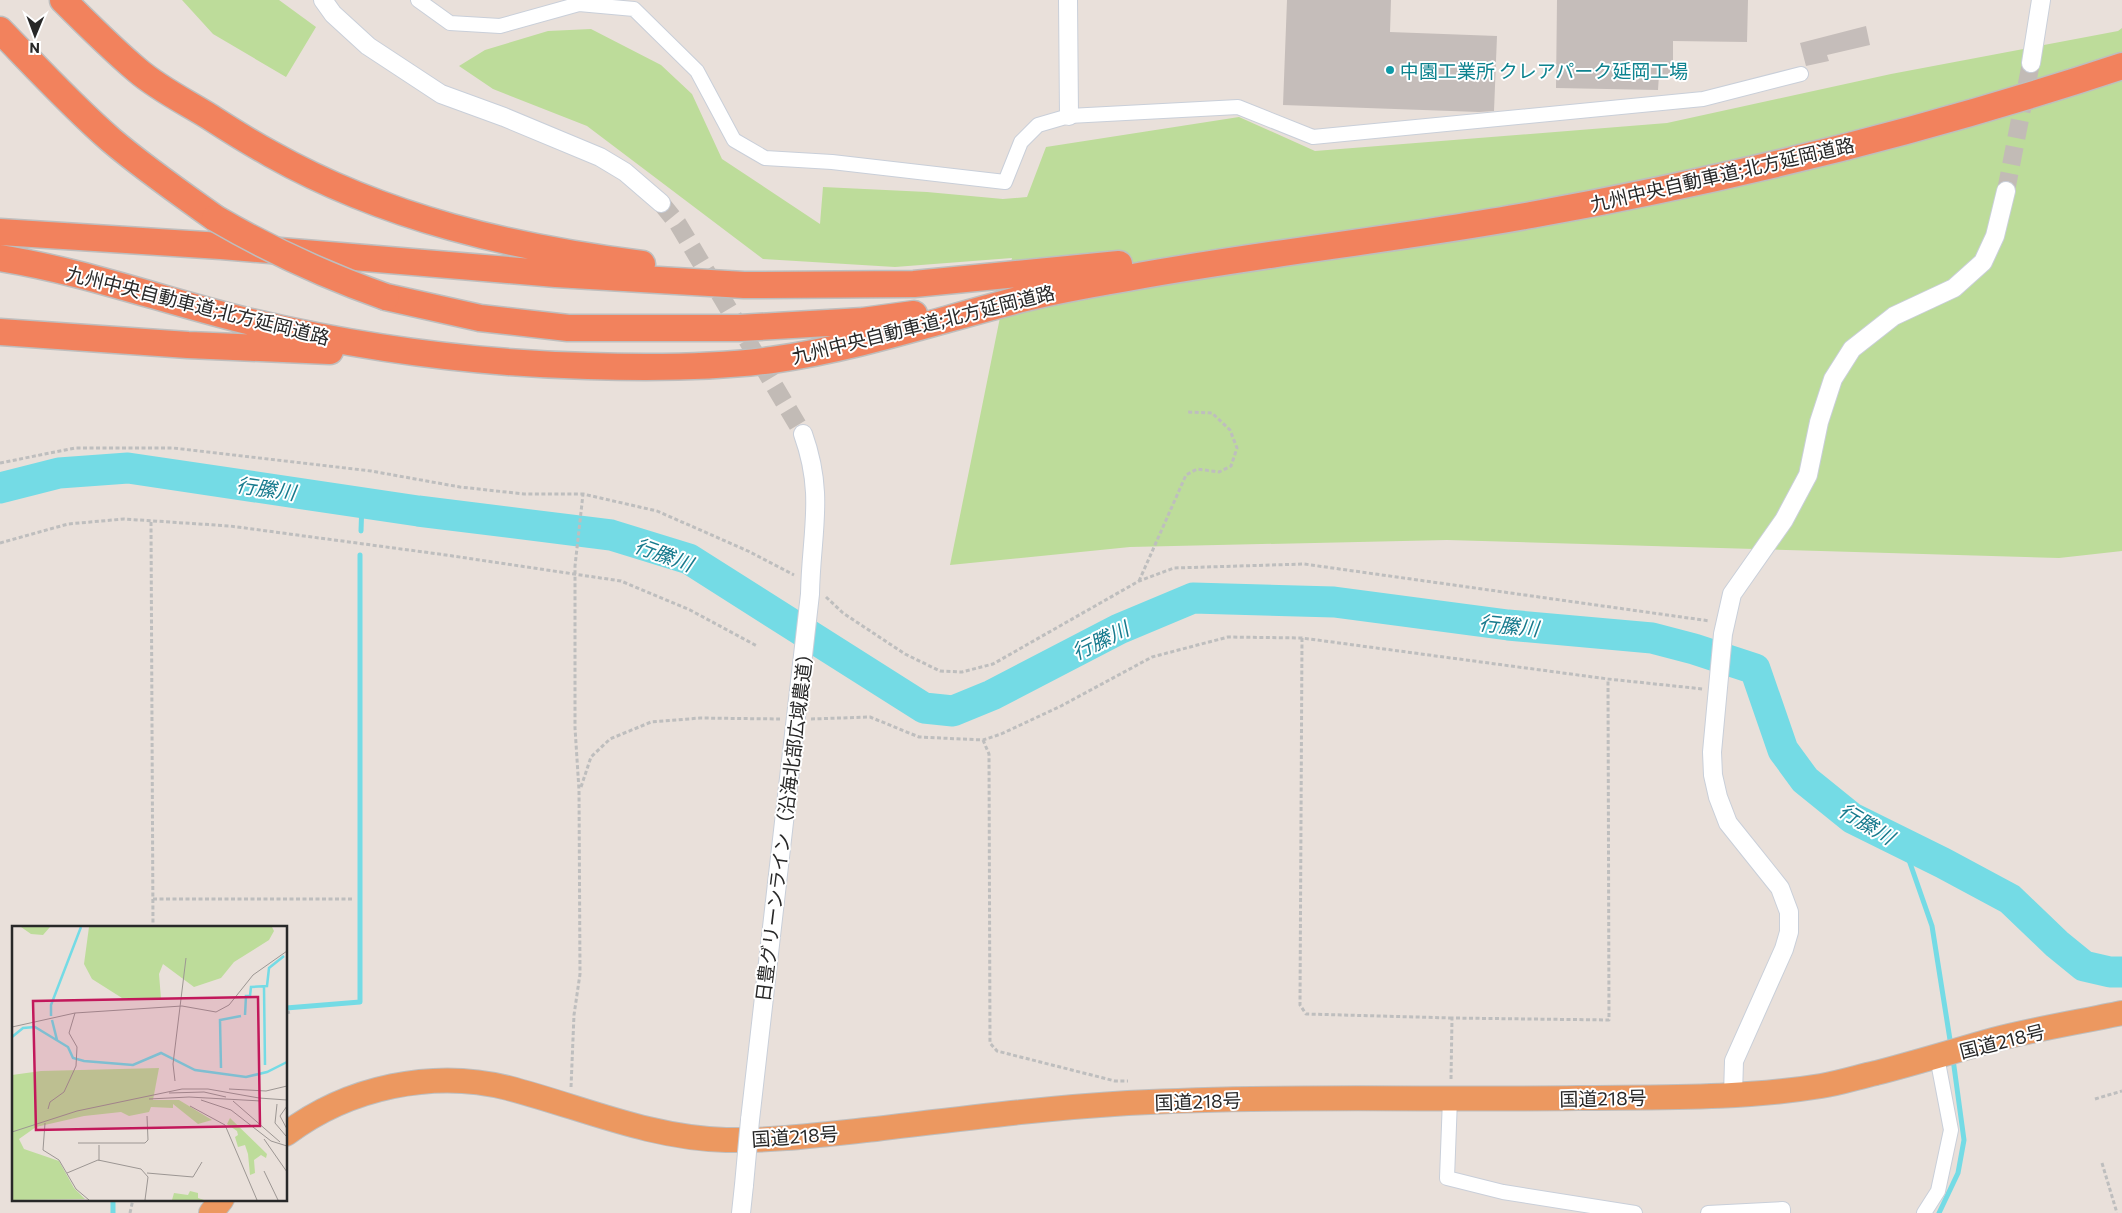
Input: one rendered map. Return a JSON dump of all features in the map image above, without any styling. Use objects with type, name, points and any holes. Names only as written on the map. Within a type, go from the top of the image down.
[{"type":"highway","points":[[63,0],[138,71],[166,91],[272,155],[350,192],[422,219],[535,247],[618,261],[752,274],[862,277],[1015,273]]},
{"type":"highway","points":[[75,0],[139,66],[196,108]]},
{"type":"highway","points":[[0,30],[51,83],[112,140],[164,182],[215,218],[297,262],[386,297],[480,318],[522,324],[568,328],[678,329],[863,321],[1033,296]]},
{"type":"highway","name":"九州中央自動車道;北方延岡道路","points":[[0,258],[290,330],[349,341],[488,361],[646,367],[707,366],[757,362],[848,346],[1033,296],[1205,264],[1527,216],[1732,175],[1948,120],[2122,66]]},
{"type":"highway","name":"九州中央自動車道;北方延岡道路","points":[[0,232],[221,246],[664,282],[808,286],[895,285],[957,281],[1015,273],[1314,247]]},
{"type":"highway","points":[[0,332],[179,345],[380,353],[488,361]]},
{"type":"highway","name":"国道218号","points":[[288,1133],[328,1107],[347,1099],[398,1084],[469,1081],[507,1088],[639,1129],[722,1140],[789,1138],[1126,1103],[1256,1099],[1450,1099],[1733,1095],[1824,1086],[1995,1040],[2122,1013]]},
{"type":"highway","points":[[212,1213],[221,1200]]},
{"type":"street","points":[[323,0],[333,14],[368,46],[441,94],[600,157],[625,172],[661,203]]},
{"type":"street","points":[[418,0],[450,23],[500,26],[579,4],[634,10],[697,71],[734,140],[765,158],[832,162],[1006,182],[1021,142],[1038,125],[1069,116],[1238,107],[1313,137],[1703,99],[1801,74]]},
{"type":"street","points":[[1068,0],[1069,116]]},
{"type":"street","points":[[2031,64],[2041,0]]},
{"type":"street","points":[[1733,1095],[1734,1061],[1784,949],[1789,932],[1789,912],[1780,888],[1728,823],[1718,797],[1713,775],[1712,752],[1724,629],[1732,594],[1784,520],[1808,475],[1819,422],[1833,379],[1852,349],[1894,316],[1954,288],[1983,262],[1995,236],[2006,192]]},
{"type":"street","name":"日豊グリーンライン（沿海北部広域農道）","points":[[741,1213],[801,675],[817,509],[812,464],[803,434]]},
{"type":"street","points":[[1924,1213],[1938,1191],[1951,1130],[1940,1056]]},
{"type":"street","points":[[1450,1099],[1447,1178],[1504,1192],[1635,1213]]},
{"type":"street","points":[[1708,1213],[1783,1209],[1783,1213]]},
{"type":"path","points":[[1139,581],[1186,474],[1198,469],[1219,472],[1231,466],[1237,448],[1230,430],[1212,412],[1188,412]]},
{"type":"path","points":[[0,463],[76,448],[173,448],[370,471],[460,487],[524,494],[583,496],[656,510],[748,551],[810,589],[905,654],[940,671],[962,672],[993,664],[1139,581],[1174,568],[1304,564],[1640,610],[1724,629]]},
{"type":"path","points":[[570,1107],[574,1015],[580,974],[580,790],[575,728],[575,566],[583,496]]},
{"type":"path","points":[[0,544],[68,524],[124,519],[230,526],[446,555],[621,581],[690,610],[757,646]]},
{"type":"path","points":[[151,522],[153,926]]},
{"type":"path","points":[[580,790],[591,757],[610,739],[651,722],[700,718],[795,719],[870,717],[919,736],[983,740],[1001,734],[1061,706],[1152,657],[1228,637],[1302,638],[1608,679],[1718,688]]},
{"type":"path","points":[[1302,638],[1300,1005],[1306,1014],[1609,1020],[1608,679]]},
{"type":"path","points":[[983,740],[989,754],[990,1043],[997,1051],[1115,1081],[1135,1081]]},
{"type":"path","points":[[153,899],[353,899]]},
{"type":"path","points":[[1450,1099],[1452,1018]]},
{"type":"path","points":[[2095,1099],[2122,1090]]},
{"type":"path","points":[[2102,1163],[2117,1213]]},
{"type":"path","points":[[130,1213],[133,1200]]},
{"type":"green space","points":[[182,0],[279,0],[316,27],[286,77],[213,34]]},
{"type":"green space","points":[[2122,28],[2122,551],[2059,558],[1447,540],[1130,547],[950,565],[1012,258],[895,267],[763,259],[587,126],[493,89],[459,66],[485,50],[548,31],[591,29],[661,65],[692,94],[722,159],[820,224],[823,187],[927,192],[1003,199],[1027,197],[1046,147],[1239,117],[1315,151],[1667,123],[1891,74],[2118,31]]},
{"type":"building","name":"中園工業所 クレアパーク延岡工場","points":[[1287,0],[1391,0],[1390,32],[1497,36],[1494,111],[1283,105]]},
{"type":"building","points":[[1557,0],[1748,0],[1747,42],[1673,41],[1673,75],[1659,75],[1658,90],[1556,88]]},
{"type":"building","points":[[1866,26],[1870,45],[1827,55],[1829,61],[1806,66],[1800,43]]},
{"type":"waterway","name":"行縢川","points":[[0,488],[59,473],[128,468],[418,511],[611,535],[689,559],[924,708],[953,711],[992,695],[1119,629],[1193,598],[1334,602],[1508,625],[1652,638],[1694,649],[1755,669],[1783,750],[1805,780],[1852,818],[2010,899],[2057,944],[2084,966],[2110,972],[2122,972]]},
{"type":"waterway","points":[[361,531],[362,502]]},
{"type":"waterway","points":[[288,1008],[360,1002],[360,555]]},
{"type":"waterway","points":[[1903,843],[1932,926],[1951,1046]]},
{"type":"waterway","points":[[1939,1213],[1958,1173],[1964,1140],[1953,1059]]},
{"type":"waterway","points":[[113,1200],[113,1213]]},
{"type":"tunnel","points":[[2006,191],[2031,63]]},
{"type":"tunnel","points":[[661,203],[678,224],[803,434]]},
{"type":"place","name":"中園工業所 クレアパーク延岡工場","points":[[1390,70]]}]
